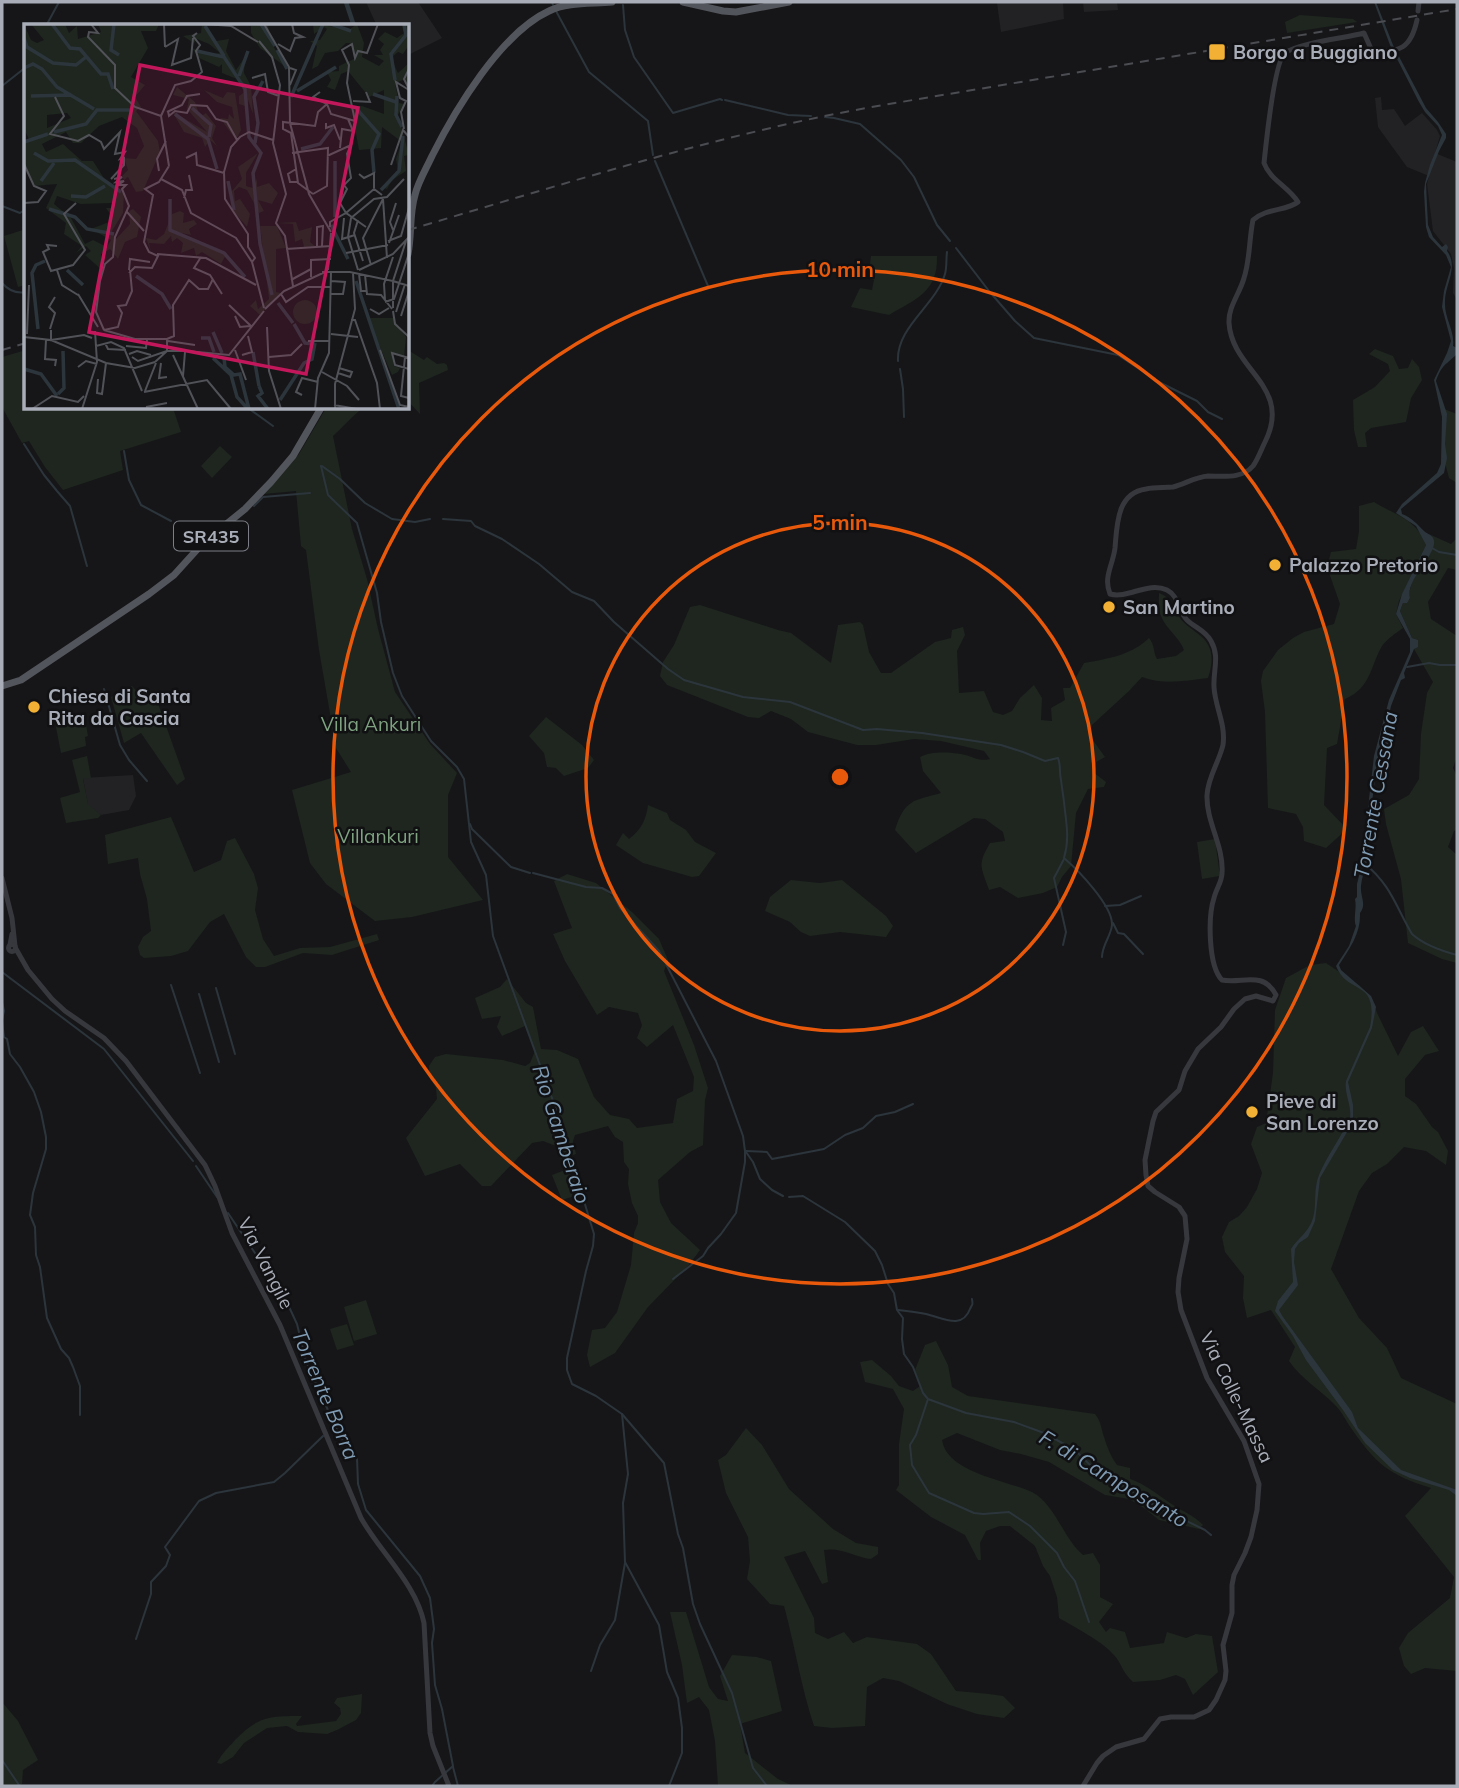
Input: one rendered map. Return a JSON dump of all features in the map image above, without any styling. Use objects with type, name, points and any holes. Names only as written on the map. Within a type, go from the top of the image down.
[{"type":"main road","points":[[410,238],[410,214],[423,174],[456,112],[492,62],[520,31],[544,13],[563,6],[612,2]]},
{"type":"main road","points":[[683,2],[733,12],[785,2]]},
{"type":"main road","name":"SR435","points":[[2,685],[26,676],[174,575],[207,539],[265,489],[289,461],[320,410]]},
{"type":"street","points":[[1418,11],[1419,2]]},
{"type":"street","name":"Via Colle-Massa","points":[[1083,1786],[1097,1763],[1110,1751],[1123,1744],[1140,1742],[1160,1719],[1199,1716],[1213,1706],[1226,1676],[1223,1645],[1232,1613],[1233,1580],[1248,1546],[1259,1496],[1258,1475],[1244,1441],[1207,1378],[1181,1310],[1179,1285],[1188,1235],[1184,1214],[1179,1207],[1151,1189],[1145,1171],[1145,1155],[1154,1116],[1179,1090],[1194,1054],[1221,1027],[1239,1003],[1256,996],[1273,1002],[1276,995],[1266,984],[1254,979],[1222,980],[1217,975],[1215,966],[1211,916],[1222,869],[1220,849],[1209,817],[1207,795],[1222,747],[1223,735],[1214,691],[1217,663],[1214,648],[1206,634],[1186,619],[1175,597],[1168,591],[1156,587],[1112,596],[1110,594],[1107,579],[1114,553],[1115,530],[1118,516],[1130,495],[1146,489],[1175,486],[1202,477],[1227,477],[1248,470],[1254,464],[1272,427],[1273,408],[1264,387],[1236,347],[1229,317],[1246,272],[1253,220],[1298,202],[1269,172],[1264,163],[1280,59],[1287,52],[1307,45],[1365,33],[1372,51],[1399,50],[1408,43],[1415,31],[1417,20]]},
{"type":"street","name":"Via Vangile","points":[[2,878],[12,921],[13,948],[58,1005],[104,1038],[126,1061],[201,1159],[215,1186],[232,1233],[280,1325],[361,1518],[421,1610],[430,1733],[448,1783]]},
{"type":"shaded area","points":[[366,2],[418,2],[442,38],[410,54],[410,24],[376,24]]},
{"type":"shaded area","points":[[1063,2],[1064,19],[1001,32],[997,3]]},
{"type":"shaded area","points":[[1083,2],[1117,2],[1118,10],[1084,12]]},
{"type":"shaded area","points":[[1374,2],[1426,108],[1446,134],[1426,184],[1428,225],[1433,237],[1442,247],[1446,244],[1448,247],[1452,263],[1445,307],[1457,354],[1442,368],[1436,381],[1447,414],[1447,458],[1444,473],[1401,509],[1402,514],[1412,519],[1432,537],[1434,544],[1413,582],[1410,598],[1407,603],[1403,603],[1400,611],[1412,638],[1418,640],[1418,647],[1414,649],[1404,673],[1405,678],[1401,680],[1391,706],[1385,734],[1392,744],[1390,750],[1381,752],[1377,763],[1368,834],[1370,849],[1361,886],[1363,907],[1357,934],[1339,965],[1341,970],[1371,996],[1376,1007],[1372,1028],[1348,1082],[1353,1105],[1353,1122],[1320,1178],[1315,1221],[1308,1237],[1295,1249],[1298,1285],[1279,1310],[1352,1412],[1358,1428],[1401,1470],[1457,1490],[1457,1496],[1449,1490],[1393,1470],[1365,1443],[1275,1311],[1278,1301],[1293,1282],[1291,1249],[1311,1223],[1319,1175],[1350,1118],[1346,1081],[1370,1027],[1370,1001],[1361,989],[1341,975],[1336,966],[1349,946],[1356,926],[1355,899],[1366,848],[1365,834],[1374,756],[1389,700],[1410,652],[1410,639],[1396,614],[1402,594],[1426,545],[1416,526],[1396,513],[1402,504],[1437,473],[1441,464],[1442,417],[1434,380],[1451,341],[1442,307],[1451,267],[1446,255],[1429,237],[1424,192],[1430,165],[1442,135],[1419,102],[1390,45]]},
{"type":"shaded area","points":[[1381,97],[1382,110],[1394,109],[1405,126],[1422,113],[1440,136],[1435,153],[1457,162],[1457,300],[1453,293],[1454,268],[1451,254],[1433,231],[1427,184],[1429,176],[1407,167],[1378,127],[1375,98]]},
{"type":"shaded area","points":[[133,775],[136,796],[129,810],[101,815],[88,805],[83,778]]},
{"type":"green space","points":[[1300,15],[1353,19],[1357,22],[1287,33],[1285,22]]},
{"type":"green space","points":[[24,230],[24,286],[18,287],[4,236]]},
{"type":"green space","points":[[871,256],[937,256],[934,278],[924,293],[889,315],[851,307],[860,288],[872,290],[874,280],[868,278]]},
{"type":"green space","points":[[1375,349],[1393,356],[1399,369],[1408,368],[1412,359],[1419,367],[1422,380],[1411,398],[1406,422],[1371,428],[1365,433],[1367,447],[1358,447],[1354,430],[1353,400],[1375,387],[1390,371],[1388,364],[1369,354]]},
{"type":"green space","points":[[24,351],[24,410],[174,410],[181,432],[120,451],[123,470],[63,490],[29,441],[22,443],[2,407],[2,357]]},
{"type":"green space","points":[[410,351],[424,360],[427,357],[437,364],[444,363],[448,370],[419,383],[420,414],[410,403]]},
{"type":"green space","points":[[1444,409],[1457,414],[1457,483],[1449,478],[1444,459]]},
{"type":"green space","points":[[325,410],[360,410],[333,436],[352,529],[395,692],[430,744],[457,773],[448,795],[448,857],[483,900],[412,917],[375,921],[326,884],[310,863],[292,790],[351,772],[336,748],[319,650],[306,550],[301,546],[296,491],[264,494],[299,454]]},
{"type":"green space","points":[[220,446],[232,457],[212,478],[201,466]]},
{"type":"green space","points":[[1374,502],[1411,523],[1426,545],[1399,601],[1396,614],[1403,628],[1382,646],[1365,683],[1345,699],[1337,744],[1327,748],[1324,805],[1347,829],[1326,848],[1304,841],[1303,827],[1296,814],[1268,808],[1265,712],[1261,681],[1263,671],[1278,650],[1293,638],[1304,632],[1334,624],[1340,604],[1327,567],[1331,552],[1356,549],[1359,506]]},
{"type":"green space","points":[[1431,535],[1451,544],[1457,538],[1457,570],[1448,568],[1428,602],[1431,619],[1457,636],[1457,756],[1453,768],[1457,776],[1457,830],[1454,831],[1448,847],[1457,855],[1457,963],[1408,943],[1401,879],[1384,809],[1409,795],[1419,779],[1421,734],[1427,693],[1433,682],[1414,649],[1418,640],[1412,638],[1400,611],[1403,603],[1410,599],[1414,579],[1432,549]]},
{"type":"green space","points":[[1159,593],[1169,600],[1177,614],[1210,648],[1212,659],[1208,678],[1166,682],[1142,677],[1092,725],[1090,736],[1105,757],[1096,762],[1093,772],[1106,782],[1104,787],[1088,789],[1076,813],[1071,866],[1057,887],[1018,898],[1000,887],[989,890],[982,871],[983,856],[990,843],[1005,841],[1003,832],[985,819],[974,818],[916,853],[895,830],[902,812],[911,803],[941,793],[923,771],[920,757],[946,752],[990,759],[984,751],[941,741],[914,739],[857,745],[808,732],[791,719],[771,711],[759,718],[748,717],[667,685],[660,676],[663,662],[674,645],[690,607],[700,605],[791,633],[831,663],[838,625],[860,622],[869,652],[881,673],[891,673],[935,642],[951,638],[952,630],[963,627],[965,635],[957,651],[959,693],[984,691],[993,712],[1003,715],[1012,711],[1020,698],[1034,685],[1042,698],[1041,720],[1052,721],[1051,708],[1065,700],[1063,688],[1070,688],[1084,663],[1127,652],[1149,638],[1157,659],[1176,656],[1184,650],[1161,616]]},
{"type":"green space","points":[[132,686],[144,699],[155,695],[185,779],[177,785],[141,733],[124,743],[111,697]]},
{"type":"green space","points":[[84,713],[88,736],[85,737],[86,746],[61,753],[54,717]]},
{"type":"green space","points":[[546,717],[582,745],[594,760],[588,768],[564,776],[556,768],[547,767],[544,753],[529,736]]},
{"type":"green space","points":[[87,756],[91,778],[83,779],[88,804],[101,815],[98,818],[66,823],[60,798],[80,792],[72,760]]},
{"type":"green space","points":[[648,805],[667,813],[670,820],[686,830],[695,842],[716,853],[699,876],[692,877],[643,863],[616,845],[623,833],[629,839],[637,832]]},
{"type":"green space","points":[[171,817],[194,872],[221,860],[227,841],[235,838],[254,874],[258,888],[255,910],[263,939],[274,956],[300,948],[330,947],[377,934],[379,940],[332,955],[303,953],[265,967],[256,967],[246,957],[224,914],[210,922],[188,951],[171,956],[144,958],[138,947],[143,937],[151,931],[138,858],[108,864],[105,835]]},
{"type":"green space","points":[[1215,839],[1220,876],[1202,879],[1197,842]]},
{"type":"green space","points":[[567,874],[596,883],[632,912],[659,939],[668,960],[664,971],[708,1088],[703,1145],[690,1152],[658,1180],[660,1202],[671,1223],[700,1250],[648,1307],[615,1353],[590,1367],[587,1355],[592,1330],[605,1328],[617,1312],[631,1265],[634,1233],[638,1223],[628,1184],[629,1169],[624,1162],[623,1142],[615,1137],[608,1126],[575,1135],[573,1141],[576,1154],[568,1157],[578,1195],[562,1200],[552,1175],[565,1170],[556,1146],[543,1141],[532,1143],[491,1186],[482,1186],[460,1164],[425,1176],[406,1138],[437,1099],[429,1066],[435,1057],[446,1054],[503,1060],[525,1066],[530,1063],[535,1051],[525,1026],[502,1036],[497,1027],[501,1016],[482,1019],[475,998],[500,987],[507,979],[526,1003],[533,1007],[541,1049],[557,1050],[578,1059],[594,1097],[610,1115],[629,1119],[637,1128],[673,1123],[677,1099],[693,1091],[694,1077],[673,1025],[647,1047],[637,1038],[642,1025],[638,1013],[609,1007],[597,1015],[565,961],[553,934],[572,928],[554,881]]},
{"type":"green space","points":[[791,880],[820,883],[842,880],[886,916],[893,926],[886,937],[840,932],[810,936],[801,932],[790,922],[765,911],[770,897]]},
{"type":"green space","points":[[1326,963],[1359,985],[1370,996],[1398,1056],[1411,1032],[1423,1026],[1439,1051],[1425,1055],[1405,1079],[1405,1096],[1416,1104],[1438,1132],[1448,1151],[1446,1165],[1426,1151],[1404,1147],[1387,1164],[1372,1173],[1359,1191],[1331,1269],[1359,1318],[1387,1348],[1401,1378],[1457,1404],[1457,1671],[1425,1668],[1411,1674],[1404,1666],[1399,1648],[1408,1633],[1450,1598],[1454,1577],[1405,1516],[1431,1488],[1394,1473],[1368,1451],[1338,1408],[1289,1361],[1295,1347],[1271,1310],[1247,1318],[1243,1298],[1244,1276],[1225,1252],[1222,1237],[1229,1222],[1247,1207],[1262,1173],[1251,1144],[1257,1127],[1266,1123],[1273,1073],[1275,1010],[1286,978],[1310,965]]},
{"type":"green space","points":[[366,1300],[377,1334],[354,1341],[344,1307]]},
{"type":"green space","points":[[347,1324],[354,1345],[337,1350],[330,1329]]},
{"type":"green space","points":[[936,1341],[948,1365],[952,1387],[968,1396],[1095,1414],[1113,1459],[1117,1465],[1130,1468],[1130,1479],[1196,1518],[1203,1525],[1199,1529],[1159,1520],[1129,1499],[1105,1495],[1049,1462],[1000,1450],[957,1433],[942,1440],[946,1451],[966,1468],[1040,1497],[1076,1548],[1083,1555],[1093,1553],[1100,1565],[1100,1597],[1113,1604],[1099,1622],[1106,1632],[1110,1628],[1125,1632],[1130,1648],[1164,1643],[1167,1632],[1186,1638],[1196,1634],[1212,1636],[1218,1672],[1193,1695],[1185,1679],[1176,1675],[1160,1680],[1133,1682],[1109,1650],[1059,1618],[1057,1597],[1050,1576],[1035,1546],[1010,1526],[986,1531],[980,1543],[981,1560],[978,1560],[965,1535],[931,1517],[896,1490],[899,1485],[899,1444],[904,1409],[893,1389],[865,1382],[860,1362],[872,1360],[899,1386],[913,1391],[920,1386],[915,1370],[925,1345]]},
{"type":"green space","points":[[746,1428],[762,1445],[789,1489],[833,1529],[856,1543],[878,1547],[878,1554],[871,1559],[836,1550],[824,1550],[828,1582],[822,1584],[805,1551],[784,1557],[814,1618],[815,1633],[828,1639],[844,1632],[853,1643],[867,1637],[917,1644],[931,1654],[956,1691],[1003,1696],[1015,1708],[1004,1718],[977,1714],[947,1704],[899,1681],[883,1678],[867,1687],[865,1726],[814,1726],[784,1606],[770,1604],[747,1579],[750,1561],[748,1537],[726,1493],[718,1460],[726,1455]]},
{"type":"green space","points":[[670,1612],[686,1612],[709,1687],[718,1699],[728,1701],[720,1676],[732,1655],[771,1661],[782,1711],[740,1724],[745,1753],[778,1779],[793,1786],[718,1786],[715,1741],[709,1710],[699,1697],[687,1703]]},
{"type":"green space","points":[[362,1694],[361,1713],[356,1720],[337,1730],[327,1734],[298,1732],[287,1726],[267,1728],[244,1743],[233,1757],[221,1764],[217,1763],[235,1740],[258,1722],[273,1717],[291,1716],[302,1716],[297,1726],[336,1721],[341,1714],[340,1708],[334,1703],[337,1698]]},
{"type":"green space","points":[[2,1702],[18,1721],[38,1760],[23,1770],[22,1784],[18,1786],[2,1786]]},
{"type":"waterway","points":[[47,24],[59,2]]},
{"type":"waterway","points":[[346,2],[353,24]]},
{"type":"waterway","points":[[623,5],[625,30],[634,57],[673,113],[722,100]]},
{"type":"waterway","points":[[556,11],[589,72],[648,121],[653,155]]},
{"type":"waterway","points":[[2,86],[24,69]]},
{"type":"waterway","points":[[725,100],[788,115],[811,116]]},
{"type":"waterway","points":[[825,117],[860,124],[901,160],[914,177],[937,225],[950,241]]},
{"type":"waterway","points":[[655,161],[708,286]]},
{"type":"waterway","points":[[2,206],[20,213],[24,210]]},
{"type":"waterway","points":[[956,248],[989,291],[1034,338],[1118,355],[1159,382],[1197,401],[1208,412],[1222,419]]},
{"type":"waterway","points":[[898,361],[903,337],[940,285],[946,271],[947,252]]},
{"type":"waterway","points":[[2,283],[13,291],[24,292]]},
{"type":"waterway","points":[[900,369],[904,417]]},
{"type":"waterway","points":[[251,410],[273,426]]},
{"type":"waterway","points":[[24,444],[44,475],[70,506],[87,566]]},
{"type":"waterway","points":[[124,451],[129,480],[141,505],[171,521]]},
{"type":"waterway","name":"Rio Gamberaio","points":[[321,466],[328,495],[357,523],[377,593],[393,673],[402,696],[431,741],[457,767],[464,779],[471,842],[486,875],[493,936],[556,1109],[594,1234],[567,1358],[567,1370],[572,1384],[622,1414],[664,1463],[693,1604],[732,1693],[753,1768],[767,1786]]},
{"type":"waterway","points":[[322,466],[365,503],[392,519],[415,522],[430,519]]},
{"type":"waterway","points":[[254,506],[263,497],[310,493]]},
{"type":"waterway","points":[[443,519],[471,521],[475,526],[502,539],[539,564],[572,592],[594,601],[614,622],[684,680],[743,697],[790,702],[863,730],[922,733],[1001,745],[1045,761],[1058,758],[1067,830],[1064,858],[1094,889],[1111,917],[1112,925],[1102,957]]},
{"type":"waterway","points":[[1432,548],[1457,555]]},
{"type":"waterway","points":[[1407,667],[1429,663],[1457,665]]},
{"type":"waterway","points":[[104,689],[120,745],[147,781]]},
{"type":"waterway","points":[[470,824],[511,867],[530,873]]},
{"type":"waterway","points":[[1063,945],[1066,932],[1054,878],[1064,859]]},
{"type":"waterway","name":"Torrente Cessana","points":[[1365,864],[1387,888],[1412,934],[1428,944],[1457,955]]},
{"type":"waterway","points":[[533,873],[586,887],[602,888],[613,894],[620,908],[659,951],[665,962]]},
{"type":"waterway","points":[[1105,906],[1120,905],[1141,896]]},
{"type":"waterway","points":[[1113,923],[1118,933],[1124,934],[1143,954]]},
{"type":"waterway","points":[[666,964],[716,1061],[743,1136],[745,1151],[736,1213],[703,1256],[673,1279]]},
{"type":"waterway","name":"Torrente Borra","points":[[2,972],[104,1049],[193,1161]]},
{"type":"waterway","points":[[171,985],[200,1073]]},
{"type":"waterway","points":[[216,988],[235,1054]]},
{"type":"waterway","points":[[199,994],[219,1062]]},
{"type":"waterway","points":[[2,1002],[2,1020]]},
{"type":"waterway","points":[[2,1022],[10,1054],[34,1092],[46,1137],[46,1149],[33,1193],[30,1215],[35,1227],[36,1255],[47,1318],[61,1349],[69,1358],[80,1386],[80,1415]]},
{"type":"waterway","points":[[746,1151],[767,1152],[772,1159],[824,1149],[845,1135],[863,1128],[876,1116],[913,1104]]},
{"type":"waterway","points":[[746,1152],[760,1179],[783,1196]]},
{"type":"waterway","name":"Torrente Borra","points":[[196,1166],[217,1197]]},
{"type":"waterway","name":"F. di Camposanto","points":[[789,1197],[803,1196],[845,1222],[875,1251],[894,1293],[897,1310],[903,1318],[904,1354],[928,1399],[966,1413],[1014,1422],[1044,1433],[1075,1450],[1089,1464],[1152,1504],[1211,1535]]},
{"type":"waterway","name":"Torrente Borra","points":[[228,1213],[284,1296],[297,1324],[306,1361],[340,1437],[357,1458],[358,1484],[366,1510],[420,1576],[430,1598],[434,1629],[432,1643],[435,1685],[453,1766],[432,1786]]},
{"type":"waterway","points":[[898,1310],[957,1321],[967,1315],[972,1299]]},
{"type":"waterway","points":[[928,1399],[910,1445],[912,1465],[929,1493],[974,1513],[1009,1512],[1030,1526],[1057,1553],[1075,1581],[1089,1622]]},
{"type":"waterway","points":[[622,1414],[628,1474],[623,1503],[625,1562],[659,1625],[667,1672],[678,1698],[682,1728],[682,1753],[669,1786]]},
{"type":"waterway","points":[[136,1639],[151,1594],[151,1582],[166,1566],[170,1555],[165,1547],[199,1501],[216,1493],[274,1482],[323,1436]]},
{"type":"waterway","points":[[591,1671],[600,1645],[615,1620],[625,1563]]},
{"type":"waterway","points":[[2,1760],[19,1785]]},
{"type":"waterway","points":[[453,1767],[458,1786]]},
{"type":"railway","points":[[410,229],[644,161],[823,117],[1457,9]]},
{"type":"railway","points":[[2,350],[24,344]]},
{"type":"place","name":"Borgo a Buggiano","points":[[1217,52]]},
{"type":"place","name":"Palazzo Pretorio","points":[[1275,565]]},
{"type":"place","name":"San Martino","points":[[1109,607]]},
{"type":"place","name":"Chiesa di Santa Rita da Cascia","points":[[34,707]]},
{"type":"place","name":"Pieve di San Lorenzo","points":[[1252,1112]]},
{"type":"park label","name":"Villa Ankuri","points":[[371,724]]},
{"type":"park label","name":"Villankuri","points":[[378,836]]}]
